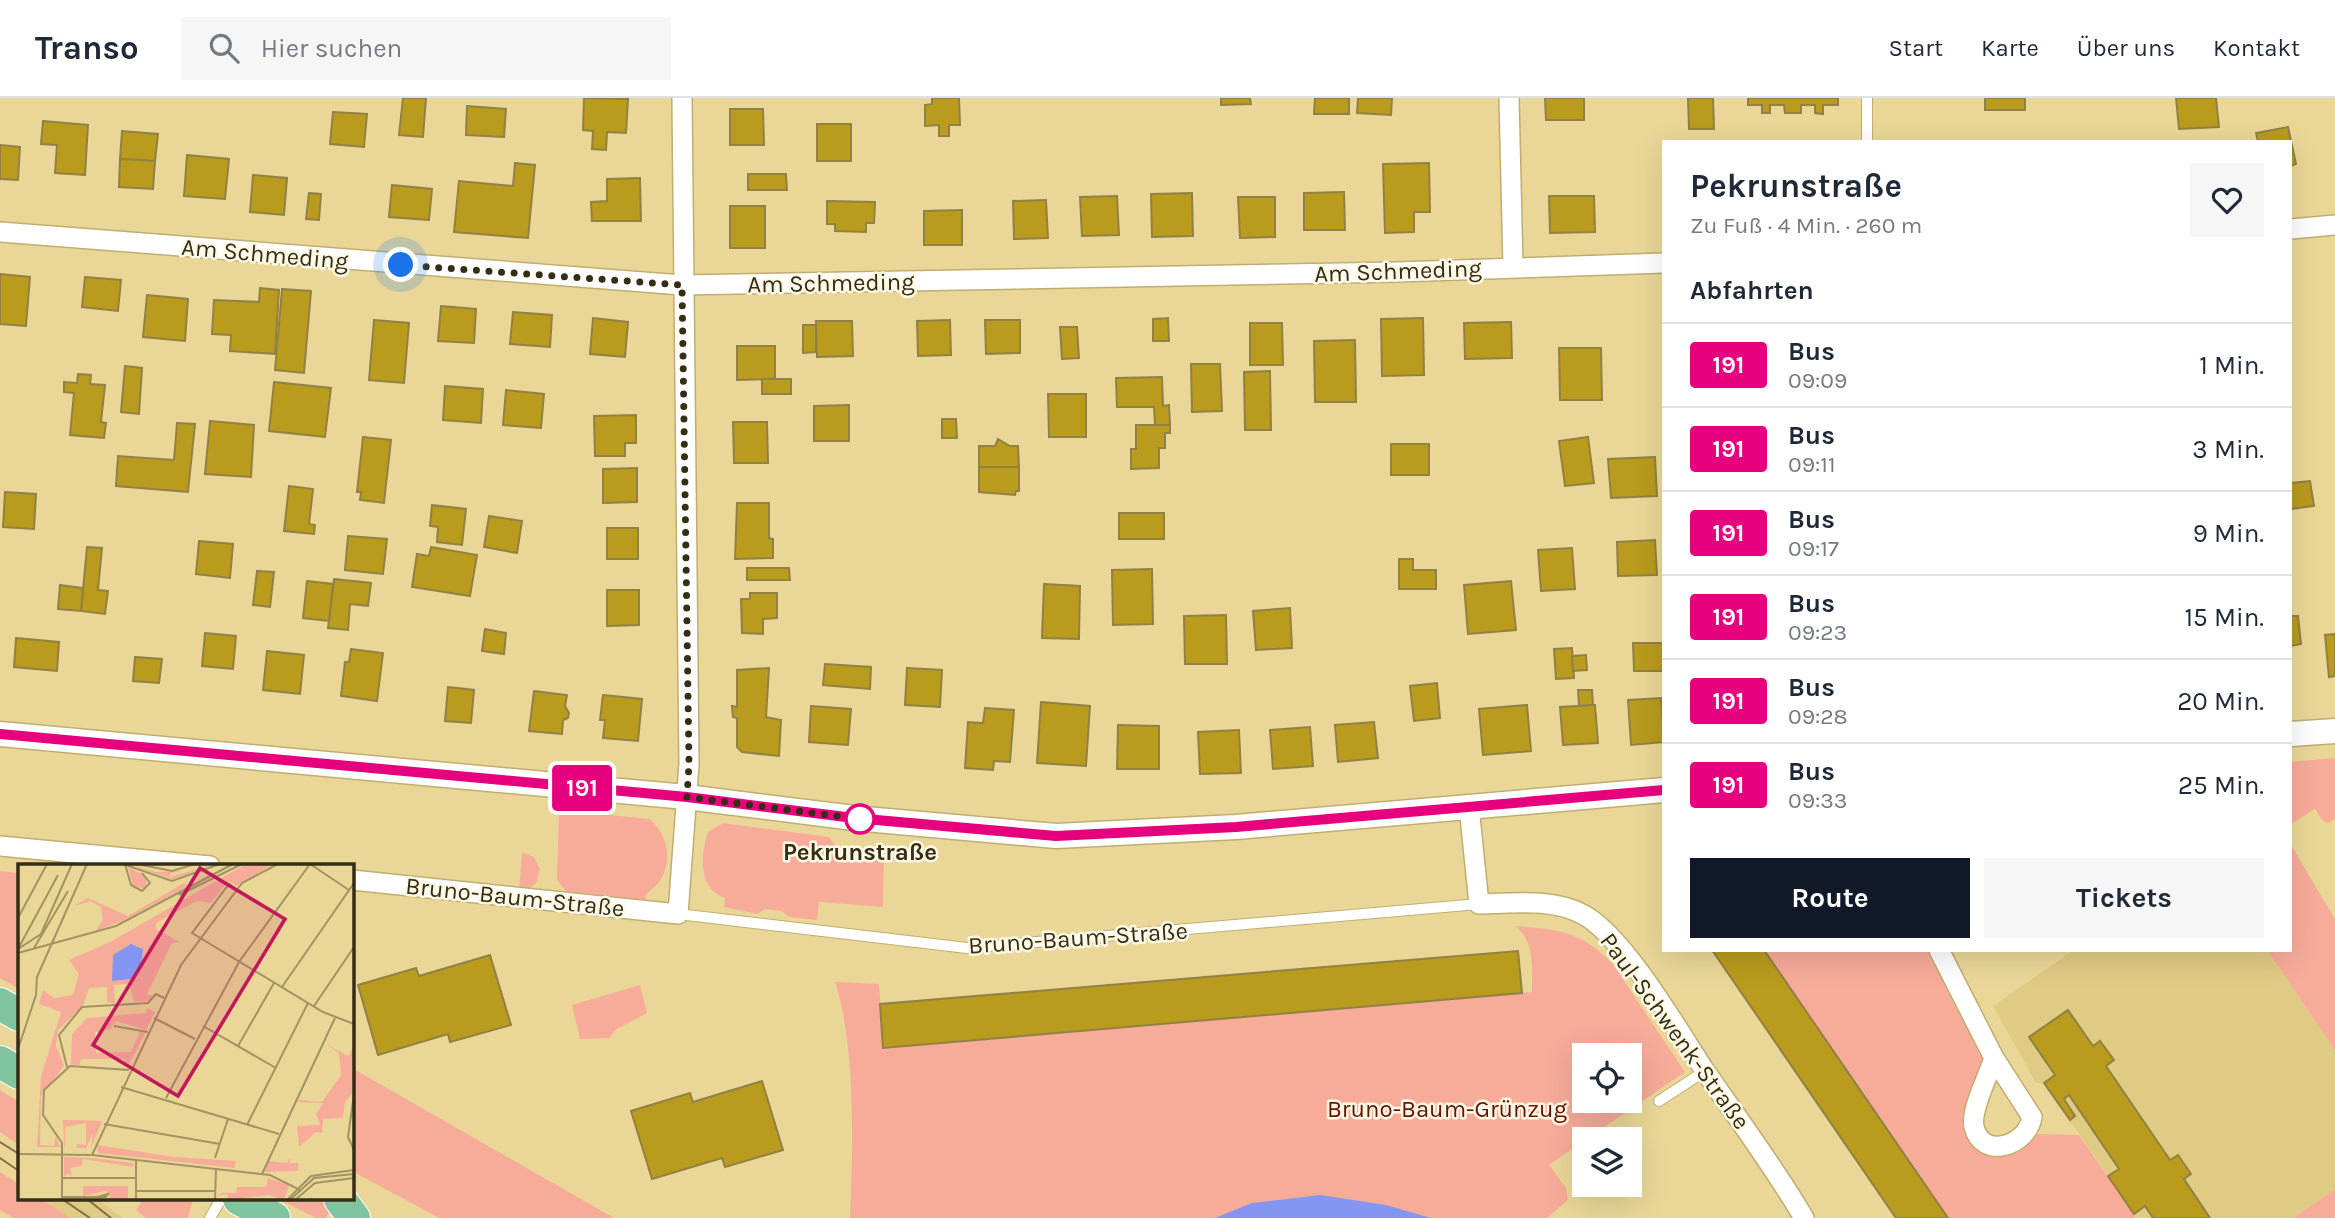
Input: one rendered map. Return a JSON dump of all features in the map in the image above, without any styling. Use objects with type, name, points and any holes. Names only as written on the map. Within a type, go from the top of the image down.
[{"type":"main road","points":[[0,1004],[18,1014]]},
{"type":"main road","points":[[0,1062],[18,1072]]},
{"type":"main road","points":[[241,1200],[274,1218]]},
{"type":"main road","points":[[341,1200],[354,1218]]},
{"type":"street","points":[[678,914],[689,764],[681,98]]},
{"type":"street","points":[[1510,98],[1513,267]]},
{"type":"street","points":[[2292,229],[2335,225]]},
{"type":"street","name":"Am Schmeding","points":[[0,232],[309,259],[682,285],[1662,263]]},
{"type":"street","points":[[2292,734],[2335,731]]},
{"type":"street","points":[[0,734],[687,797],[854,818],[1056,836],[1236,827],[1662,790]]},
{"type":"street","points":[[1469,807],[1479,904]]},
{"type":"street","points":[[0,846],[189,864]]},
{"type":"street","name":"Bruno-Baum-Straße","points":[[354,880],[678,914]]},
{"type":"street","name":"Paul-Schwenk-Straße","points":[[1479,904],[1530,902],[1584,914],[1618,946],[1804,1218]]},
{"type":"street","points":[[1940,952],[1994,1058]]},
{"type":"lane","points":[[1867,98],[1867,140]]},
{"type":"lane","name":"Bruno-Baum-Straße","points":[[678,914],[967,948],[1479,904]]},
{"type":"lane","points":[[1659,1101],[1705,1071]]},
{"type":"lane","points":[[210,1218],[220,1200]]},
{"type":"shaded area","points":[[2071,952],[2268,952],[2335,1050],[2335,1189],[2293,1218],[2137,1218],[2044,1083],[2036,1083],[1993,1006]]},
{"type":"shaded area","points":[[43,1200],[98,1200],[123,1218],[70,1218]]},
{"type":"green space","points":[[2335,758],[2335,819],[2329,823],[2323,821],[2315,809],[2292,823],[2292,762]]},
{"type":"green space","points":[[559,810],[650,819],[663,837],[667,858],[662,877],[647,893],[645,900],[566,891],[557,880]]},
{"type":"green space","points":[[723,823],[829,837],[839,850],[884,855],[883,907],[819,902],[817,920],[789,917],[781,911],[765,909],[757,914],[724,907],[725,898],[710,887],[703,871],[703,851],[708,832]]},
{"type":"green space","points":[[2292,847],[2335,919],[2335,1050],[2268,952],[2292,952]]},
{"type":"green space","points":[[522,852],[534,857],[540,869],[536,883],[530,888],[519,890]]},
{"type":"green space","points":[[0,871],[18,873],[18,988],[0,978]]},
{"type":"green space","name":"Bruno-Baum-Grünzug","points":[[1515,926],[1568,934],[1601,952],[1612,963],[1685,1072],[1642,1101],[1642,1043],[1572,1043],[1572,1113],[1625,1113],[1605,1127],[1572,1127],[1572,1149],[1549,1165],[1566,1188],[1568,1200],[1547,1218],[850,1218],[852,1098],[847,1036],[835,982],[879,984],[884,1048],[1532,992],[1531,956],[1526,939]]},
{"type":"green space","points":[[1765,952],[1932,952],[1984,1054],[1965,1108],[1964,1120],[1997,1155],[2019,1152],[2036,1134],[2079,1135],[2136,1218],[1948,1218]]},
{"type":"green space","points":[[640,985],[647,1013],[617,1029],[609,1038],[580,1039],[572,1005]]},
{"type":"green space","points":[[354,1069],[614,1218],[439,1218],[354,1172]]},
{"type":"green space","points":[[0,1090],[18,1101],[18,1144],[0,1132]]},
{"type":"green space","points":[[0,1172],[18,1183],[18,1200],[43,1200],[70,1218],[13,1218],[0,1210]]},
{"type":"green space","points":[[2335,1189],[2335,1218],[2293,1218]]},
{"type":"green space","points":[[142,1200],[193,1200],[188,1218],[146,1218],[136,1210]]},
{"type":"green space","points":[[281,1200],[322,1200],[330,1210],[326,1218],[316,1218]]},
{"type":"water","points":[[1320,1195],[1386,1205],[1431,1218],[1215,1218],[1252,1203]]},
{"type":"building","points":[[403,98],[426,98],[423,137],[399,135]]},
{"type":"building","points":[[584,98],[628,99],[626,133],[607,132],[606,150],[592,149],[593,131],[583,130]]},
{"type":"building","points":[[932,98],[959,98],[960,125],[949,125],[949,136],[939,136],[939,125],[925,126],[925,105],[932,104]]},
{"type":"building","points":[[1221,98],[1250,98],[1251,104],[1221,105]]},
{"type":"building","points":[[1315,98],[1349,98],[1349,114],[1314,114]]},
{"type":"building","points":[[1358,98],[1392,98],[1391,115],[1357,113]]},
{"type":"building","points":[[1545,98],[1584,98],[1584,120],[1546,120]]},
{"type":"building","points":[[1688,98],[1713,98],[1714,129],[1689,129]]},
{"type":"building","points":[[1748,98],[1838,98],[1838,105],[1823,105],[1823,114],[1815,113],[1815,105],[1801,105],[1801,113],[1785,113],[1784,105],[1770,105],[1770,113],[1762,113],[1762,105],[1748,105]]},
{"type":"building","points":[[1985,98],[2025,98],[2025,110],[1985,110]]},
{"type":"building","points":[[2176,98],[2216,98],[2219,127],[2179,129]]},
{"type":"building","points":[[467,106],[506,109],[504,137],[466,135]]},
{"type":"building","points":[[730,109],[763,109],[764,145],[730,145]]},
{"type":"building","points":[[333,112],[367,114],[364,147],[330,144]]},
{"type":"building","points":[[43,121],[88,125],[85,175],[55,173],[57,145],[41,144]]},
{"type":"building","points":[[817,124],[851,124],[851,161],[817,161]]},
{"type":"building","points":[[2288,127],[2291,140],[2258,140],[2256,133]]},
{"type":"building","points":[[122,131],[158,134],[155,161],[120,159]]},
{"type":"building","points":[[0,145],[20,147],[18,180],[0,179]]},
{"type":"building","points":[[2292,146],[2296,164],[2292,166]]},
{"type":"building","points":[[187,155],[229,159],[225,199],[184,196]]},
{"type":"building","points":[[120,159],[155,161],[153,189],[119,187]]},
{"type":"building","points":[[515,163],[535,165],[528,238],[454,232],[459,181],[513,186]]},
{"type":"building","points":[[1429,163],[1430,212],[1414,212],[1414,232],[1385,233],[1383,164]]},
{"type":"building","points":[[748,174],[786,174],[787,190],[748,190]]},
{"type":"building","points":[[253,175],[287,178],[284,215],[250,212]]},
{"type":"building","points":[[640,178],[641,221],[592,221],[591,202],[607,201],[607,179]]},
{"type":"building","points":[[392,185],[432,189],[429,220],[389,217]]},
{"type":"building","points":[[1344,192],[1345,230],[1304,230],[1304,193]]},
{"type":"building","points":[[309,193],[321,194],[319,220],[306,219]]},
{"type":"building","points":[[1192,193],[1193,236],[1152,237],[1151,194]]},
{"type":"building","points":[[1117,196],[1119,235],[1082,236],[1080,197]]},
{"type":"building","points":[[1549,196],[1594,196],[1595,232],[1550,233]]},
{"type":"building","points":[[1238,197],[1275,197],[1275,237],[1240,238]]},
{"type":"building","points":[[1046,200],[1048,238],[1014,239],[1013,201]]},
{"type":"building","points":[[827,201],[875,202],[874,223],[866,223],[866,232],[835,231],[835,224],[827,224]]},
{"type":"building","points":[[730,206],[765,206],[765,248],[730,248]]},
{"type":"building","points":[[962,210],[962,245],[924,245],[924,211]]},
{"type":"building","points":[[0,274],[30,277],[26,326],[0,324]]},
{"type":"building","points":[[85,277],[121,280],[118,311],[82,307]]},
{"type":"building","points":[[260,288],[279,290],[275,354],[230,351],[231,335],[212,334],[214,300],[259,302]]},
{"type":"building","points":[[282,289],[311,291],[304,373],[275,370]]},
{"type":"building","points":[[147,295],[188,299],[185,341],[143,337]]},
{"type":"building","points":[[441,306],[476,309],[474,343],[438,341]]},
{"type":"building","points":[[513,312],[552,315],[550,347],[510,344]]},
{"type":"building","points":[[593,318],[628,322],[625,357],[590,354]]},
{"type":"building","points":[[1168,318],[1169,341],[1153,341],[1153,319]]},
{"type":"building","points":[[1423,318],[1424,375],[1382,376],[1381,319]]},
{"type":"building","points":[[374,320],[409,323],[404,383],[369,380]]},
{"type":"building","points":[[950,320],[951,355],[918,356],[917,321]]},
{"type":"building","points":[[985,320],[1020,320],[1020,353],[986,354]]},
{"type":"building","points":[[816,321],[852,321],[853,356],[817,357]]},
{"type":"building","points":[[1511,322],[1512,358],[1465,359],[1464,323]]},
{"type":"building","points":[[1250,323],[1282,323],[1283,365],[1250,365]]},
{"type":"building","points":[[803,325],[816,325],[816,352],[803,353]]},
{"type":"building","points":[[1060,327],[1077,327],[1079,358],[1062,359]]},
{"type":"building","points":[[1355,340],[1356,402],[1315,402],[1314,341]]},
{"type":"building","points":[[737,346],[775,346],[775,379],[737,380]]},
{"type":"building","points":[[1559,348],[1601,348],[1602,400],[1560,400]]},
{"type":"building","points":[[1191,364],[1220,364],[1222,411],[1192,412]]},
{"type":"building","points":[[125,366],[142,368],[139,414],[121,412]]},
{"type":"building","points":[[1270,371],[1271,430],[1245,430],[1244,372]]},
{"type":"building","points":[[78,374],[91,375],[90,384],[105,385],[101,422],[106,423],[104,438],[70,435],[74,393],[64,392],[64,382],[77,383]]},
{"type":"building","points":[[1162,377],[1163,406],[1169,405],[1170,425],[1155,425],[1154,407],[1117,407],[1116,378]]},
{"type":"building","points":[[762,379],[791,379],[791,394],[762,394]]},
{"type":"building","points":[[274,382],[331,388],[325,437],[269,431]]},
{"type":"building","points":[[445,386],[483,389],[481,423],[443,420]]},
{"type":"building","points":[[506,390],[544,394],[541,428],[503,425]]},
{"type":"building","points":[[1048,394],[1086,394],[1086,437],[1049,437]]},
{"type":"building","points":[[849,405],[849,441],[814,441],[814,406]]},
{"type":"building","points":[[636,415],[636,443],[625,443],[625,456],[595,456],[594,416]]},
{"type":"building","points":[[942,419],[956,419],[957,438],[942,438]]},
{"type":"building","points":[[210,421],[254,425],[251,477],[205,474]]},
{"type":"building","points":[[733,422],[767,422],[768,463],[734,463]]},
{"type":"building","points":[[177,423],[195,424],[188,492],[116,486],[118,456],[174,460]]},
{"type":"building","points":[[1136,425],[1170,425],[1170,433],[1165,433],[1165,448],[1159,448],[1159,468],[1131,469],[1131,449],[1136,449]]},
{"type":"building","points":[[363,437],[391,440],[384,503],[360,500],[361,492],[357,492]]},
{"type":"building","points":[[1588,437],[1594,483],[1565,486],[1559,441]]},
{"type":"building","points":[[998,439],[1010,446],[1018,446],[1019,467],[979,467],[979,446],[995,446]]},
{"type":"building","points":[[1391,444],[1429,444],[1429,475],[1391,475]]},
{"type":"building","points":[[1655,457],[1657,496],[1611,498],[1608,459]]},
{"type":"building","points":[[979,467],[1019,467],[1019,491],[1016,491],[1015,495],[979,492]]},
{"type":"building","points":[[637,468],[637,502],[603,503],[603,469]]},
{"type":"building","points":[[2310,481],[2314,506],[2292,509],[2292,483]]},
{"type":"building","points":[[289,486],[313,489],[309,524],[315,525],[314,534],[284,531]]},
{"type":"building","points":[[5,492],[36,494],[34,529],[3,527]]},
{"type":"building","points":[[737,503],[769,503],[769,538],[773,539],[773,558],[735,559]]},
{"type":"building","points":[[432,505],[466,509],[462,545],[437,542],[438,527],[430,526]]},
{"type":"building","points":[[1119,513],[1164,513],[1164,539],[1119,539]]},
{"type":"building","points":[[489,516],[522,521],[517,553],[484,547]]},
{"type":"building","points":[[607,528],[638,528],[638,559],[607,559]]},
{"type":"building","points":[[348,536],[387,539],[383,574],[345,570]]},
{"type":"building","points":[[1655,540],[1657,575],[1618,576],[1617,542]]},
{"type":"building","points":[[199,541],[233,544],[230,578],[196,574]]},
{"type":"building","points":[[87,547],[102,548],[98,590],[108,591],[105,614],[81,611]]},
{"type":"building","points":[[431,547],[477,555],[470,596],[412,587],[417,554],[429,556]]},
{"type":"building","points":[[1572,548],[1575,589],[1541,591],[1538,550]]},
{"type":"building","points":[[1399,559],[1413,559],[1413,570],[1436,570],[1436,589],[1399,589]]},
{"type":"building","points":[[747,568],[789,568],[790,580],[747,580]]},
{"type":"building","points":[[1152,569],[1153,624],[1113,625],[1112,570]]},
{"type":"building","points":[[257,571],[274,572],[270,607],[253,605]]},
{"type":"building","points":[[334,579],[371,583],[368,606],[350,604],[348,630],[328,628]]},
{"type":"building","points":[[307,581],[333,584],[329,621],[303,618]]},
{"type":"building","points":[[1511,581],[1516,630],[1468,634],[1464,585]]},
{"type":"building","points":[[1044,584],[1080,586],[1079,639],[1042,638]]},
{"type":"building","points":[[60,585],[83,588],[81,611],[58,609]]},
{"type":"building","points":[[607,590],[639,590],[639,625],[607,626]]},
{"type":"building","points":[[750,593],[777,593],[777,618],[763,619],[763,634],[742,633],[741,599],[750,599]]},
{"type":"building","points":[[1290,608],[1292,648],[1256,650],[1253,611]]},
{"type":"building","points":[[1226,615],[1227,664],[1185,664],[1184,616]]},
{"type":"building","points":[[2292,616],[2298,616],[2301,644],[2292,646]]},
{"type":"building","points":[[485,629],[506,633],[504,654],[482,651]]},
{"type":"building","points":[[205,633],[236,636],[233,669],[202,666]]},
{"type":"building","points":[[2335,634],[2335,676],[2329,677],[2325,635]]},
{"type":"building","points":[[16,638],[59,642],[57,671],[14,667]]},
{"type":"building","points":[[1633,643],[1662,643],[1662,671],[1634,671]]},
{"type":"building","points":[[1572,648],[1574,678],[1556,679],[1554,649]]},
{"type":"building","points":[[351,649],[383,653],[377,701],[341,696],[345,662],[349,662]]},
{"type":"building","points":[[267,651],[304,655],[300,694],[263,690]]},
{"type":"building","points":[[1586,655],[1587,670],[1573,671],[1572,656]]},
{"type":"building","points":[[135,657],[162,659],[159,683],[133,681]]},
{"type":"building","points":[[825,664],[871,667],[870,689],[823,685]]},
{"type":"building","points":[[769,668],[766,717],[781,720],[779,756],[742,752],[737,747],[737,718],[733,717],[732,706],[737,707],[737,670]]},
{"type":"building","points":[[907,668],[942,670],[940,707],[905,705]]},
{"type":"building","points":[[1437,683],[1440,718],[1414,721],[1410,686]]},
{"type":"building","points":[[448,687],[474,690],[471,723],[445,721]]},
{"type":"building","points":[[1578,690],[1592,690],[1593,705],[1579,706]]},
{"type":"building","points":[[534,691],[567,695],[565,706],[569,713],[568,718],[563,720],[562,734],[529,731]]},
{"type":"building","points":[[603,695],[642,699],[638,741],[603,738],[605,720],[600,720]]},
{"type":"building","points":[[1661,698],[1662,742],[1631,745],[1628,700]]},
{"type":"building","points":[[1041,702],[1090,706],[1086,766],[1037,763]]},
{"type":"building","points":[[1527,705],[1531,751],[1483,755],[1479,709]]},
{"type":"building","points":[[1595,705],[1598,743],[1563,745],[1560,707]]},
{"type":"building","points":[[811,706],[851,709],[848,745],[809,742]]},
{"type":"building","points":[[985,708],[1014,710],[1010,762],[994,761],[993,770],[965,768],[968,722],[983,723]]},
{"type":"building","points":[[1374,722],[1378,758],[1338,762],[1335,725]]},
{"type":"building","points":[[1118,725],[1159,726],[1159,769],[1117,769]]},
{"type":"building","points":[[1310,727],[1313,766],[1273,769],[1270,730]]},
{"type":"building","points":[[1239,730],[1241,773],[1200,774],[1198,732]]},
{"type":"building","points":[[1518,951],[1522,993],[883,1048],[880,1004]]},
{"type":"building","points":[[1713,952],[1765,952],[1948,1218],[1896,1218]]},
{"type":"building","points":[[490,955],[511,1025],[450,1042],[448,1034],[378,1055],[358,985],[416,968],[419,976]]},
{"type":"building","points":[[2068,1010],[2093,1046],[2100,1041],[2114,1060],[2106,1066],[2170,1160],[2178,1155],[2191,1174],[2184,1179],[2210,1218],[2153,1218],[2145,1206],[2134,1214],[2108,1176],[2119,1169],[2069,1095],[2064,1099],[2075,1116],[2070,1120],[2044,1083],[2055,1075],[2029,1037]]},
{"type":"building","points":[[762,1081],[783,1150],[725,1167],[722,1158],[652,1179],[631,1111],[690,1093],[693,1102]]},
{"type":"tram line","points":[[0,1142],[18,1153]]},
{"type":"tram line","points":[[0,1158],[18,1170]]},
{"type":"tram line","points":[[63,1200],[90,1218]]},
{"type":"tram line","points":[[88,1200],[111,1218]]},
{"type":"bus line","name":"191","points":[[0,734],[687,797],[854,818],[1056,836],[1236,827],[1662,790]]},
{"type":"place","name":"Pekrunstraße","points":[[860,819]]},
{"type":"route","points":[[401,265],[568,279],[682,285],[689,764],[687,797],[860,819]]}]
